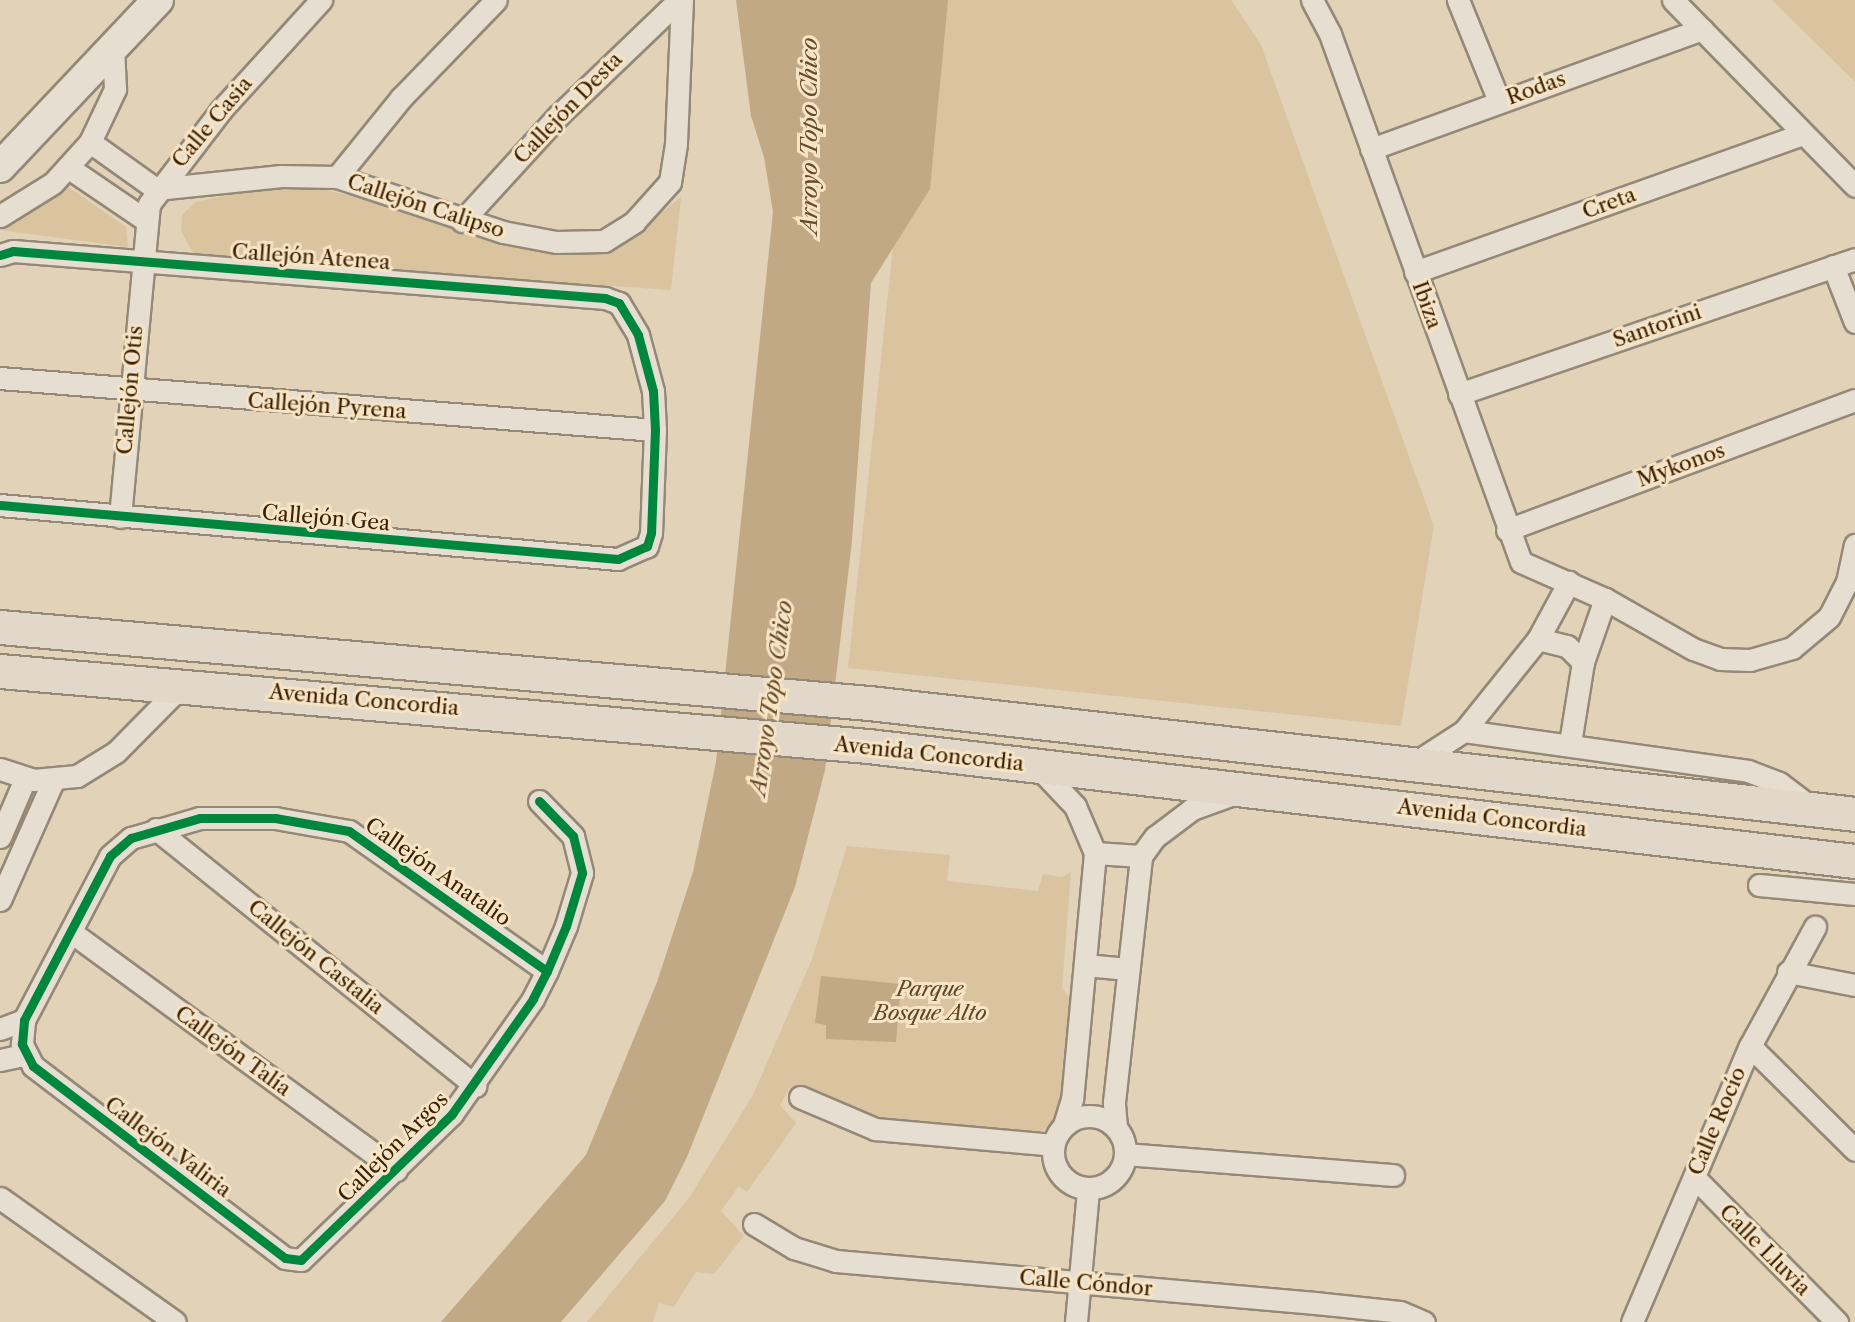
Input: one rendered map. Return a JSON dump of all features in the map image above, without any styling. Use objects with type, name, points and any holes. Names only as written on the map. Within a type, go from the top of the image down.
[{"type":"main road","name":"Avenida Concordia","points":[[0,627],[335,653],[869,703],[1416,762],[1855,814]]},
{"type":"main road","name":"Avenida Concordia","points":[[0,671],[182,685],[709,735],[868,746],[1855,861]]},
{"type":"street","points":[[0,167],[158,0]]},
{"type":"street","name":"Calle Casia","points":[[141,263],[144,219],[156,189],[321,0]]},
{"type":"street","points":[[337,177],[401,98],[496,0]]},
{"type":"street","name":"Callejón Calipso","points":[[156,189],[270,177],[337,177],[390,192],[462,221],[556,242],[604,242],[634,222],[670,182],[676,143],[681,0]]},
{"type":"street","name":"Callejón Desta","points":[[462,221],[567,107],[681,0]]},
{"type":"street","name":"Ibiza","points":[[1312,0],[1330,34],[1507,530],[1521,562],[1605,598],[1693,649],[1720,659],[1769,657],[1792,648],[1829,617],[1847,582],[1855,545]]},
{"type":"street","points":[[1458,0],[1499,101]]},
{"type":"street","points":[[1673,0],[1855,186]]},
{"type":"street","name":"Rodas","points":[[1371,149],[1702,29]]},
{"type":"street","points":[[0,216],[40,192],[69,168],[90,142],[115,89],[113,46]]},
{"type":"street","name":"Creta","points":[[1415,272],[1803,134]]},
{"type":"street","points":[[90,142],[156,189]]},
{"type":"street","points":[[69,168],[144,219]]},
{"type":"street","name":"Callejón Atenea","points":[[0,255],[13,251],[141,263],[586,294],[619,303],[641,345],[653,391],[655,430]]},
{"type":"street","name":"Santorini","points":[[1459,394],[1855,259]]},
{"type":"street","name":"Callejón Otis","points":[[120,517],[141,263]]},
{"type":"street","points":[[1833,266],[1855,322]]},
{"type":"street","name":"Callejón Pyrena","points":[[0,378],[130,392],[655,430]]},
{"type":"street","name":"Mykonos","points":[[1507,530],[1855,400]]},
{"type":"street","name":"Callejón Gea","points":[[0,505],[618,559],[647,546],[655,430]]},
{"type":"street","points":[[1416,762],[1464,731],[1538,639],[1569,582]]},
{"type":"street","points":[[1570,743],[1583,662],[1605,598]]},
{"type":"street","points":[[1538,639],[1567,646],[1583,662]]},
{"type":"street","points":[[0,769],[25,779],[52,781],[77,776],[116,752],[182,685]]},
{"type":"street","points":[[1464,731],[1570,743],[1748,771],[1779,783],[1815,811]]},
{"type":"street","points":[[1038,766],[1075,806],[1095,853],[1072,1099],[1064,1125],[1053,1145],[1057,1170],[1065,1180],[1088,1189],[1114,1179],[1126,1154],[1116,1127],[1114,1102],[1141,856],[1155,837],[1192,809],[1247,789]]},
{"type":"street","points":[[0,837],[25,779]]},
{"type":"street","points":[[0,900],[52,781]]},
{"type":"street","name":"Callejón Argos","points":[[294,1261],[309,1255],[396,1170],[476,1086],[547,971],[580,887],[582,861],[573,836],[539,801]]},
{"type":"street","name":"Callejón Anatalio","points":[[24,1055],[24,1020],[110,856],[131,838],[200,818],[275,818],[335,825],[358,836],[547,971]]},
{"type":"street","name":"Callejón Castalia","points":[[156,829],[476,1086]]},
{"type":"street","points":[[1095,853],[1141,856]]},
{"type":"street","points":[[1807,857],[1855,888]]},
{"type":"street","points":[[1759,885],[1855,894]]},
{"type":"street","name":"Calle Rocío","points":[[1641,1317],[1694,1177],[1750,1046],[1815,926]]},
{"type":"street","name":"Callejón Talía","points":[[71,932],[396,1170]]},
{"type":"street","points":[[1085,965],[1128,969]]},
{"type":"street","points":[[1788,972],[1855,985]]},
{"type":"street","points":[[0,1029],[24,1020]]},
{"type":"street","points":[[1750,1046],[1855,1150]]},
{"type":"street","points":[[0,1060],[24,1055]]},
{"type":"street","name":"Callejón Valiria","points":[[24,1055],[294,1261]]},
{"type":"street","points":[[800,1097],[875,1129],[1053,1145]]},
{"type":"street","points":[[1064,1125],[1074,1119],[1096,1116],[1116,1127]]},
{"type":"street","points":[[1126,1154],[1393,1175]]},
{"type":"street","name":"Calle Lluvia","points":[[1694,1177],[1837,1322]]},
{"type":"street","points":[[1076,1322],[1088,1189]]},
{"type":"street","points":[[0,1198],[175,1322]]},
{"type":"street","name":"Calle Cóndor","points":[[754,1224],[794,1248],[836,1261],[1400,1312],[1424,1322]]},
{"type":"green space","points":[[865,0],[1231,0],[1261,45],[1434,526],[1401,726],[848,668],[906,125]]},
{"type":"green space","points":[[1772,0],[1855,0],[1855,82]]},
{"type":"green space","points":[[67,186],[126,227],[128,247],[0,230],[0,223]]},
{"type":"green space","points":[[271,186],[315,187],[366,200],[487,240],[565,252],[609,254],[681,197],[671,290],[196,258],[181,231],[182,215],[195,202]]},
{"type":"green space","name":"Parque Bosque Alto","points":[[847,846],[950,855],[947,881],[1038,891],[1043,874],[1062,877],[1071,872],[1062,987],[1072,1002],[1057,1123],[1032,1135],[876,1117],[820,1100],[806,1089],[790,1087],[780,1105],[796,1123],[747,1192],[739,1186],[721,1211],[744,1236],[714,1274],[696,1272],[674,1307],[659,1303],[653,1322],[587,1322],[689,1198],[753,1095],[812,959]]},
{"type":"water","name":"Arroyo Topo Chico","points":[[736,0],[948,0],[930,189],[871,283],[852,541],[825,770],[795,887],[687,1157],[665,1201],[561,1322],[441,1322],[586,1155],[657,982],[693,872],[716,762],[773,212],[764,157],[751,116]]},
{"type":"water","points":[[821,976],[901,984],[896,1042],[826,1039],[826,1025],[815,1023]]},
{"type":"cycle path","points":[[0,255],[13,251],[605,298],[619,303],[638,335],[653,391],[655,430],[651,533],[647,546],[618,559],[0,505]]},
{"type":"cycle path","points":[[539,801],[573,836],[582,873],[566,926],[547,971],[533,999],[452,1114],[301,1260],[285,1258],[33,1066],[22,1044],[24,1020],[110,856],[131,838],[200,818],[275,818],[349,831],[547,971]]}]
